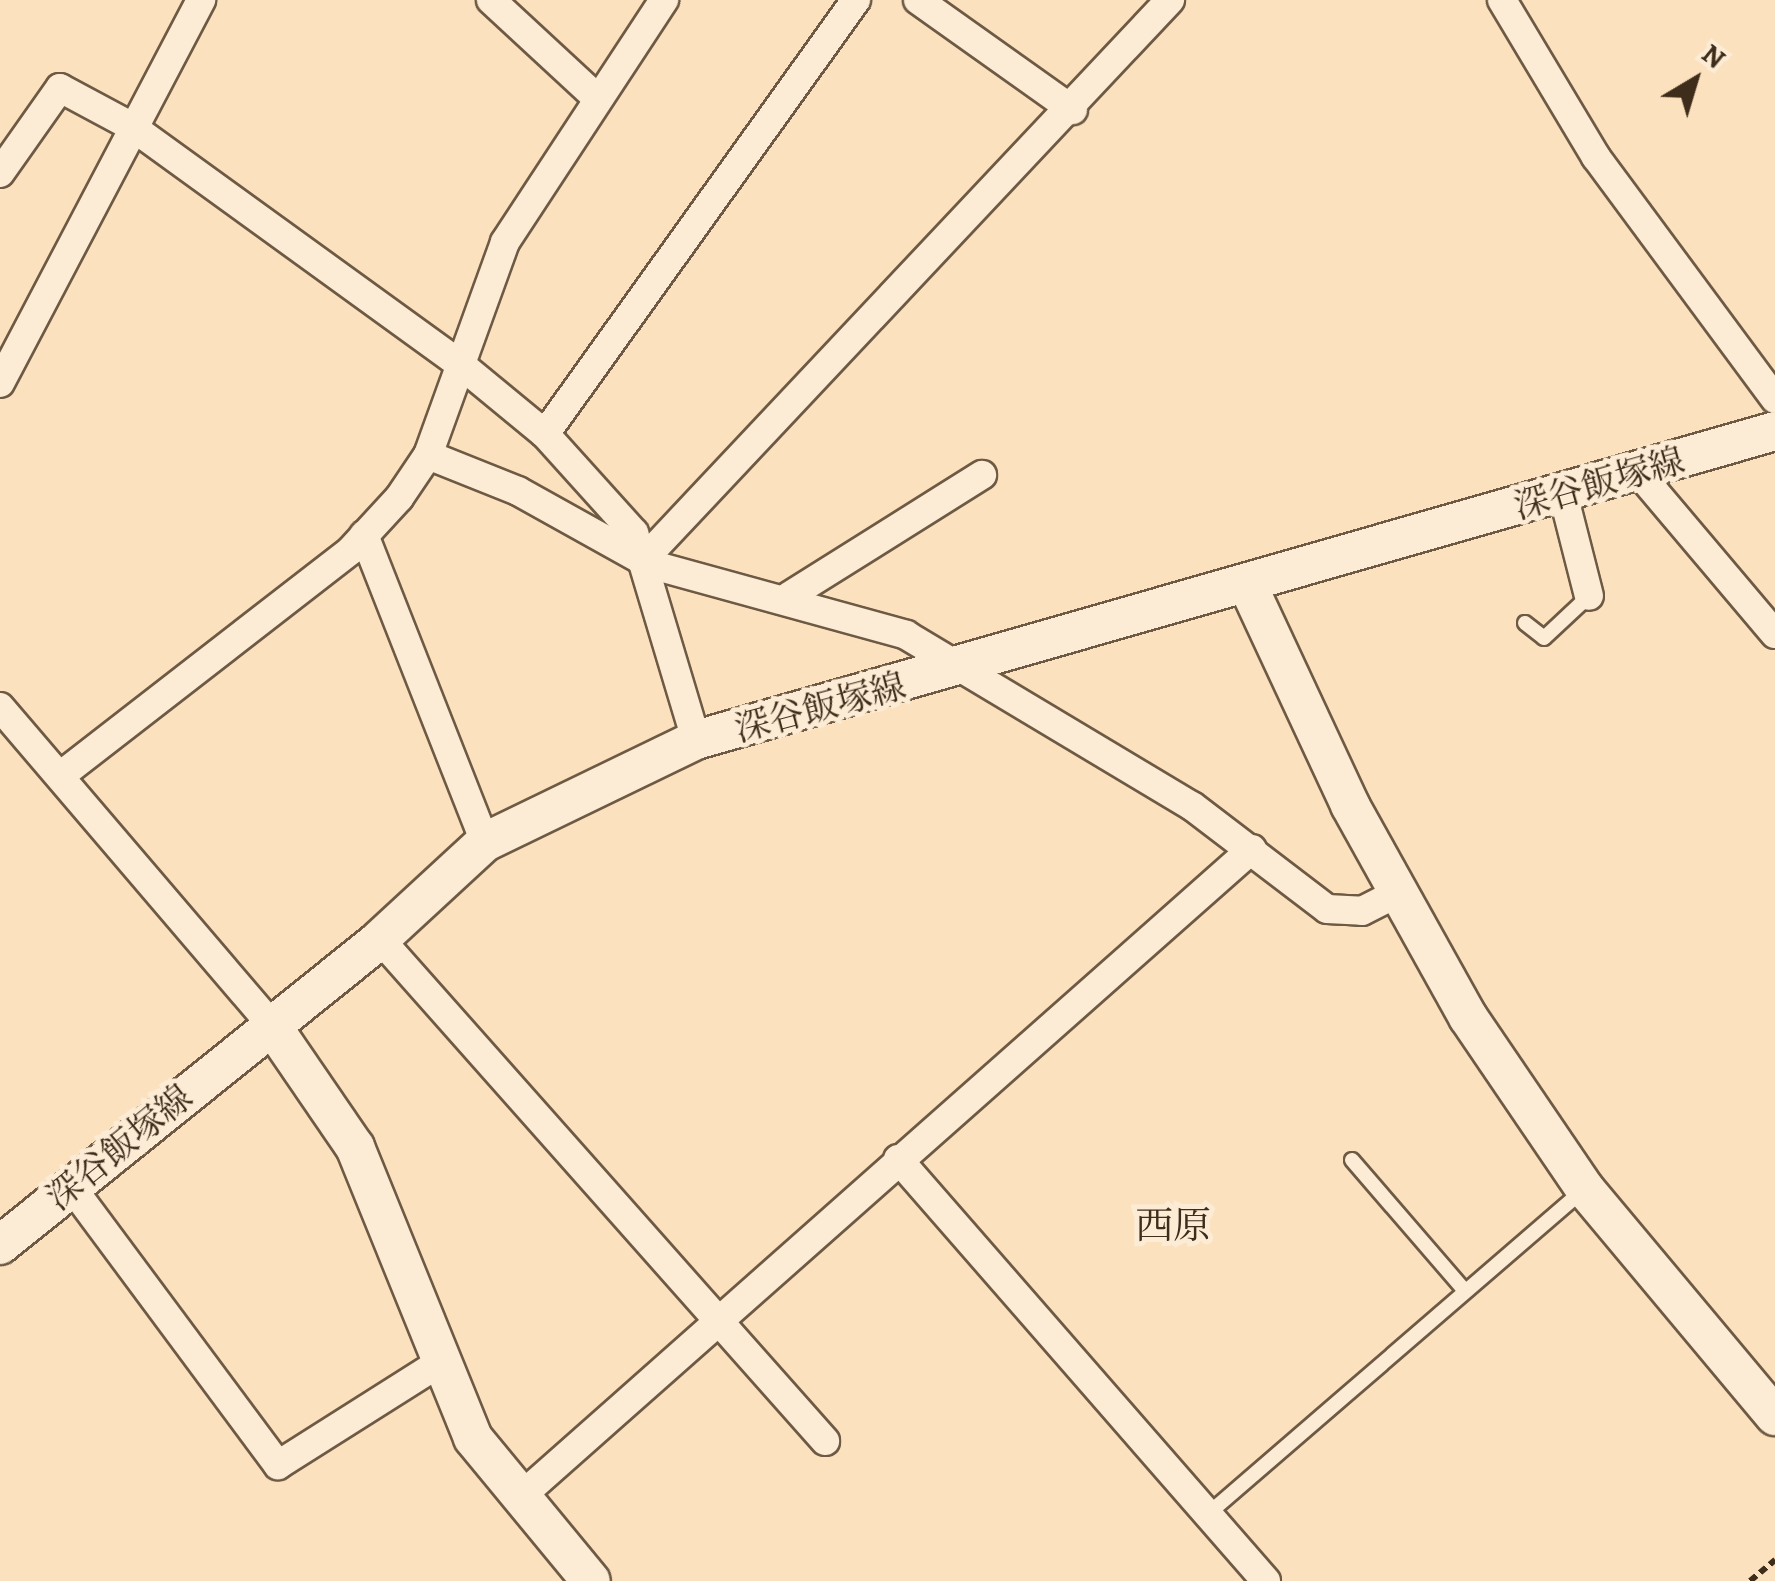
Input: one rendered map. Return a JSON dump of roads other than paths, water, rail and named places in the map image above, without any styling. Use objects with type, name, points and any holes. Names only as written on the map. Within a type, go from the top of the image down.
[{"type":"main road","name":"深谷飯塚線","points":[[0,1245],[380,939],[486,842],[696,740],[968,668],[1775,431]]},
{"type":"main road","points":[[1248,586],[1395,894],[1584,1189],[1775,1416]]},
{"type":"main road","points":[[272,1026],[355,1147],[473,1438],[518,1498],[591,1581]]},
{"type":"street","points":[[0,383],[8,354],[201,0]]},
{"type":"street","points":[[492,0],[597,98]]},
{"type":"street","points":[[60,776],[364,535],[428,456],[505,242],[664,0]]},
{"type":"street","points":[[545,434],[856,0]]},
{"type":"street","points":[[918,0],[1073,110]]},
{"type":"street","points":[[648,560],[1073,110],[1170,0]]},
{"type":"street","points":[[1502,0],[1596,157],[1775,399]]},
{"type":"street","points":[[0,173],[60,88],[131,126],[460,364],[545,434],[648,560],[696,740]]},
{"type":"street","points":[[428,456],[518,491],[648,560],[789,596],[906,635],[968,668],[1252,849],[1328,909],[1362,911],[1395,894]]},
{"type":"street","points":[[1638,472],[1775,634]]},
{"type":"street","points":[[789,596],[982,475]]},
{"type":"street","points":[[1563,494],[1589,596]]},
{"type":"street","points":[[364,535],[486,842]]},
{"type":"street","points":[[0,707],[272,1026]]},
{"type":"street","points":[[518,1498],[1252,849]]},
{"type":"street","points":[[380,939],[715,1326],[825,1440]]},
{"type":"street","points":[[898,1160],[1266,1581]]},
{"type":"street","points":[[70,1186],[278,1465],[441,1362]]},
{"type":"lane","points":[[1525,623],[1544,638],[1589,596]]},
{"type":"lane","points":[[1352,1160],[1465,1291]]},
{"type":"lane","points":[[1208,1514],[1584,1189]]},
{"type":"district","name":"西原","points":[[1173,1226]]}]
